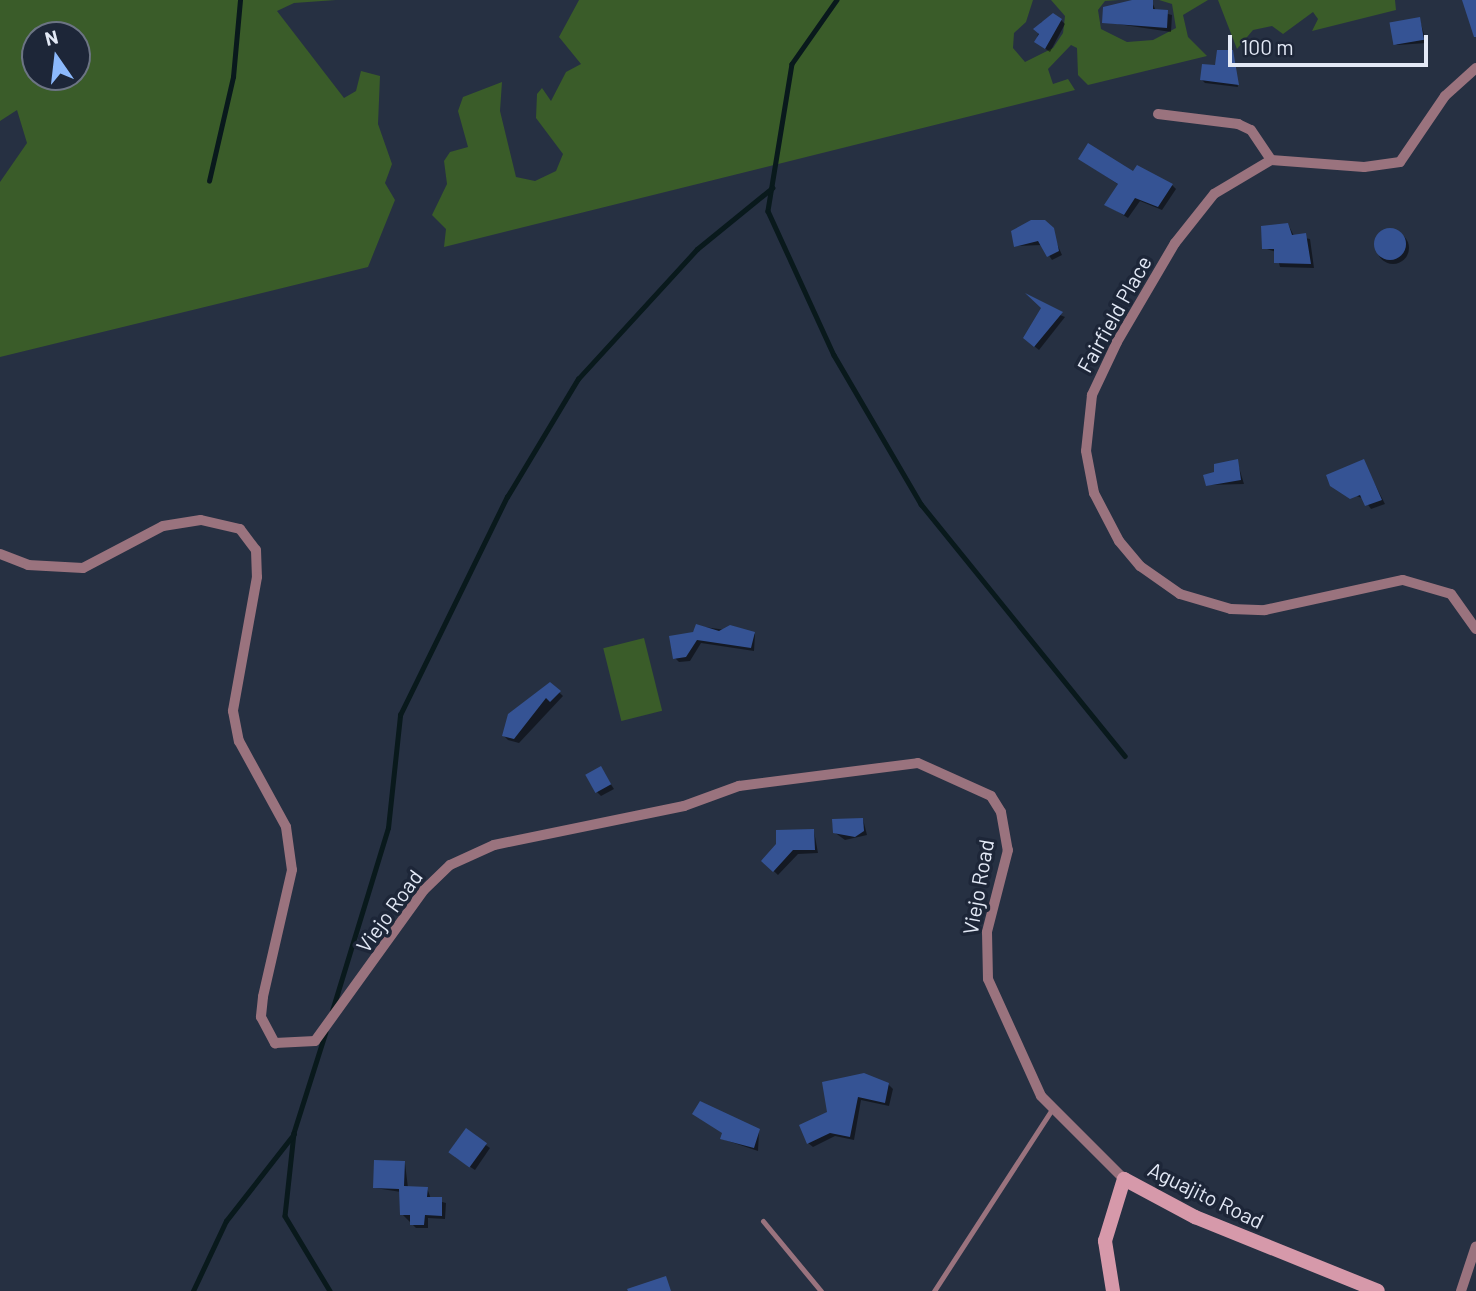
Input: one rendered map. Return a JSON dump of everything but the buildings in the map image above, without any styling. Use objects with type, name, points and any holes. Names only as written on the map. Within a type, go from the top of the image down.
[{"type":"street","points":[[1158,114],[1238,124],[1251,130],[1271,160],[1364,167],[1400,162],[1445,96],[1476,68]]},
{"type":"street","name":"Fairfield Place","points":[[1271,160],[1196,213],[1117,342],[1092,395],[1087,422],[1089,475],[1101,511],[1140,566],[1201,602],[1265,610],[1403,580],[1451,594],[1476,629]]},
{"type":"street","name":"Viejo Road","points":[[0,554],[28,565],[83,568],[163,526],[201,520],[240,529],[256,550],[257,577],[233,711],[239,741],[285,827],[292,870],[262,1007],[265,1031],[275,1043],[315,1041],[424,890],[450,865],[494,845],[684,806],[739,786],[918,763],[991,796],[1006,825],[1008,850],[987,932],[988,979],[1021,1063],[1053,1108],[1124,1179]]},
{"type":"street","name":"Aguajito Road","points":[[1113,1291],[1105,1241],[1124,1179],[1195,1217],[1378,1291]]},
{"type":"street","points":[[1461,1291],[1476,1246]]},
{"type":"lane","points":[[934,1291],[1053,1108]]},
{"type":"lane","points":[[763,1221],[821,1291]]},
{"type":"green space","points":[[0,0],[336,0],[294,3],[277,11],[344,98],[356,91],[361,71],[380,76],[378,124],[392,164],[385,183],[395,200],[368,267],[0,357],[0,182],[27,143],[17,110],[0,121]]},
{"type":"green space","points":[[579,0],[1033,0],[1026,22],[1014,33],[1013,48],[1025,62],[1053,48],[1063,33],[1065,16],[1051,0],[1119,0],[1105,1],[1098,10],[1101,29],[1127,42],[1153,40],[1176,28],[1172,4],[1159,0],[1208,0],[1183,15],[1188,37],[1207,56],[1088,85],[1078,75],[1077,48],[1071,45],[1048,69],[1053,84],[1068,79],[1075,90],[444,247],[446,229],[432,215],[447,184],[444,161],[450,152],[468,147],[458,111],[463,97],[502,82],[500,111],[516,177],[535,181],[556,171],[563,154],[536,118],[537,94],[542,88],[551,101],[566,72],[581,64],[559,37]]},
{"type":"green space","points":[[1218,0],[1395,0],[1396,10],[1312,31],[1318,19],[1313,12],[1283,34],[1272,26],[1253,30],[1237,49]]},
{"type":"green space","points":[[644,638],[662,711],[621,721],[603,648]]},
{"type":"waterway","points":[[209,181],[233,77],[240,0]]},
{"type":"waterway","points":[[837,0],[792,64],[768,211],[834,355],[921,504],[1125,756]]},
{"type":"waterway","points":[[332,1011],[388,828],[400,715],[507,497],[578,379],[697,249],[772,188]]},
{"type":"waterway","points":[[326,1032],[294,1133],[285,1216],[330,1291]]},
{"type":"waterway","points":[[193,1291],[226,1221],[294,1134]]}]
